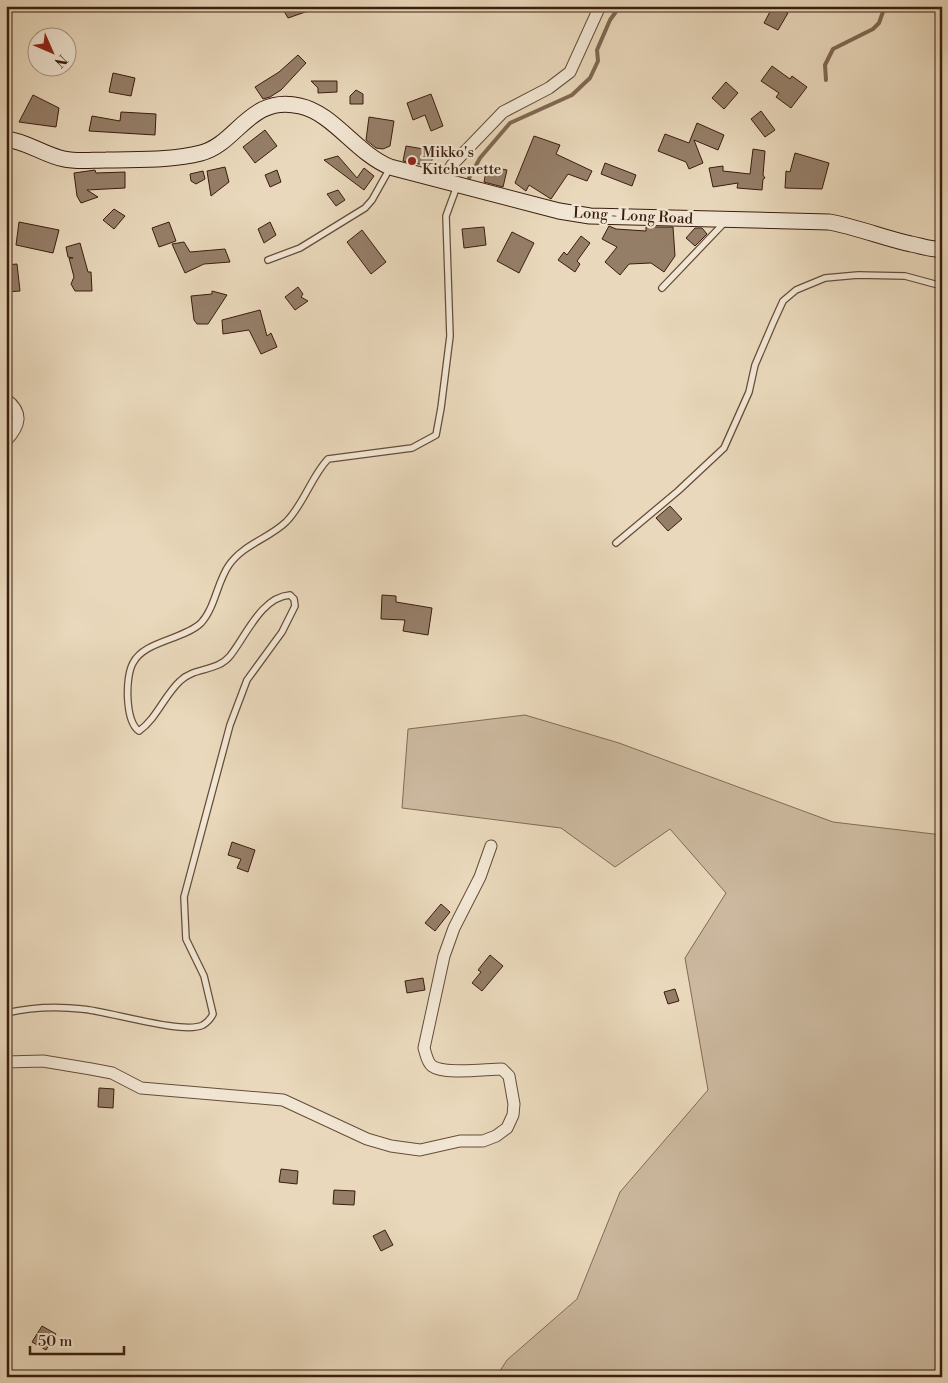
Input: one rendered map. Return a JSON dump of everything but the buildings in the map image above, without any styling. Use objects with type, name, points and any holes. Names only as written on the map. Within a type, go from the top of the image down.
[{"type":"main road","name":"Long - Long Road","points":[[6,139],[71,160],[145,159],[196,154],[213,148],[255,113],[278,105],[289,104],[300,106],[316,113],[370,158],[390,167],[559,211],[590,216],[829,222],[902,242],[942,249]]},
{"type":"street","points":[[450,183],[452,165],[503,112],[549,88],[570,72],[600,6]]},
{"type":"street","points":[[6,399],[16,407],[18,412],[16,431],[6,441]]},
{"type":"street","points":[[6,1062],[44,1061],[91,1069],[112,1074],[141,1088],[283,1100],[367,1139],[391,1146],[420,1150],[460,1141],[483,1141],[496,1136],[507,1128],[513,1116],[512,1086],[506,1072],[502,1069],[444,1070],[433,1067],[429,1063],[424,1048],[444,956],[454,928],[480,877],[491,846]]},
{"type":"lane","points":[[268,260],[300,248],[364,208],[372,200],[390,167]]},
{"type":"lane","points":[[6,1013],[27,1008],[86,1009],[156,1024],[184,1026],[203,1025],[213,1014],[204,976],[186,939],[184,897],[230,725],[247,680],[282,632],[295,606],[294,599],[290,595],[277,597],[255,620],[230,656],[221,664],[186,675],[178,682],[149,724],[139,731],[134,727],[130,718],[128,677],[133,662],[142,652],[187,632],[204,619],[227,567],[240,552],[284,524],[328,459],[412,448],[436,435],[450,336],[446,216],[450,183]]},
{"type":"lane","points":[[662,288],[727,219]]},
{"type":"lane","points":[[616,543],[678,491],[724,448],[749,392],[755,365],[772,323],[783,301],[796,290],[825,278],[858,275],[905,276],[942,286]]},
{"type":"shaded area","points":[[525,715],[619,743],[833,822],[942,835],[942,1377],[496,1377],[507,1360],[577,1299],[620,1192],[708,1090],[685,958],[726,893],[670,829],[615,867],[561,828],[402,808],[408,729]]},
{"type":"waterway","points":[[469,178],[480,158],[510,123],[572,95],[590,78],[598,61],[597,50],[610,20],[620,6]]},
{"type":"waterway","points":[[826,80],[825,65],[833,49],[873,29],[879,23],[885,6]]},
{"type":"place","name":"Mikko's Kitchenette","points":[[412,161]]}]
